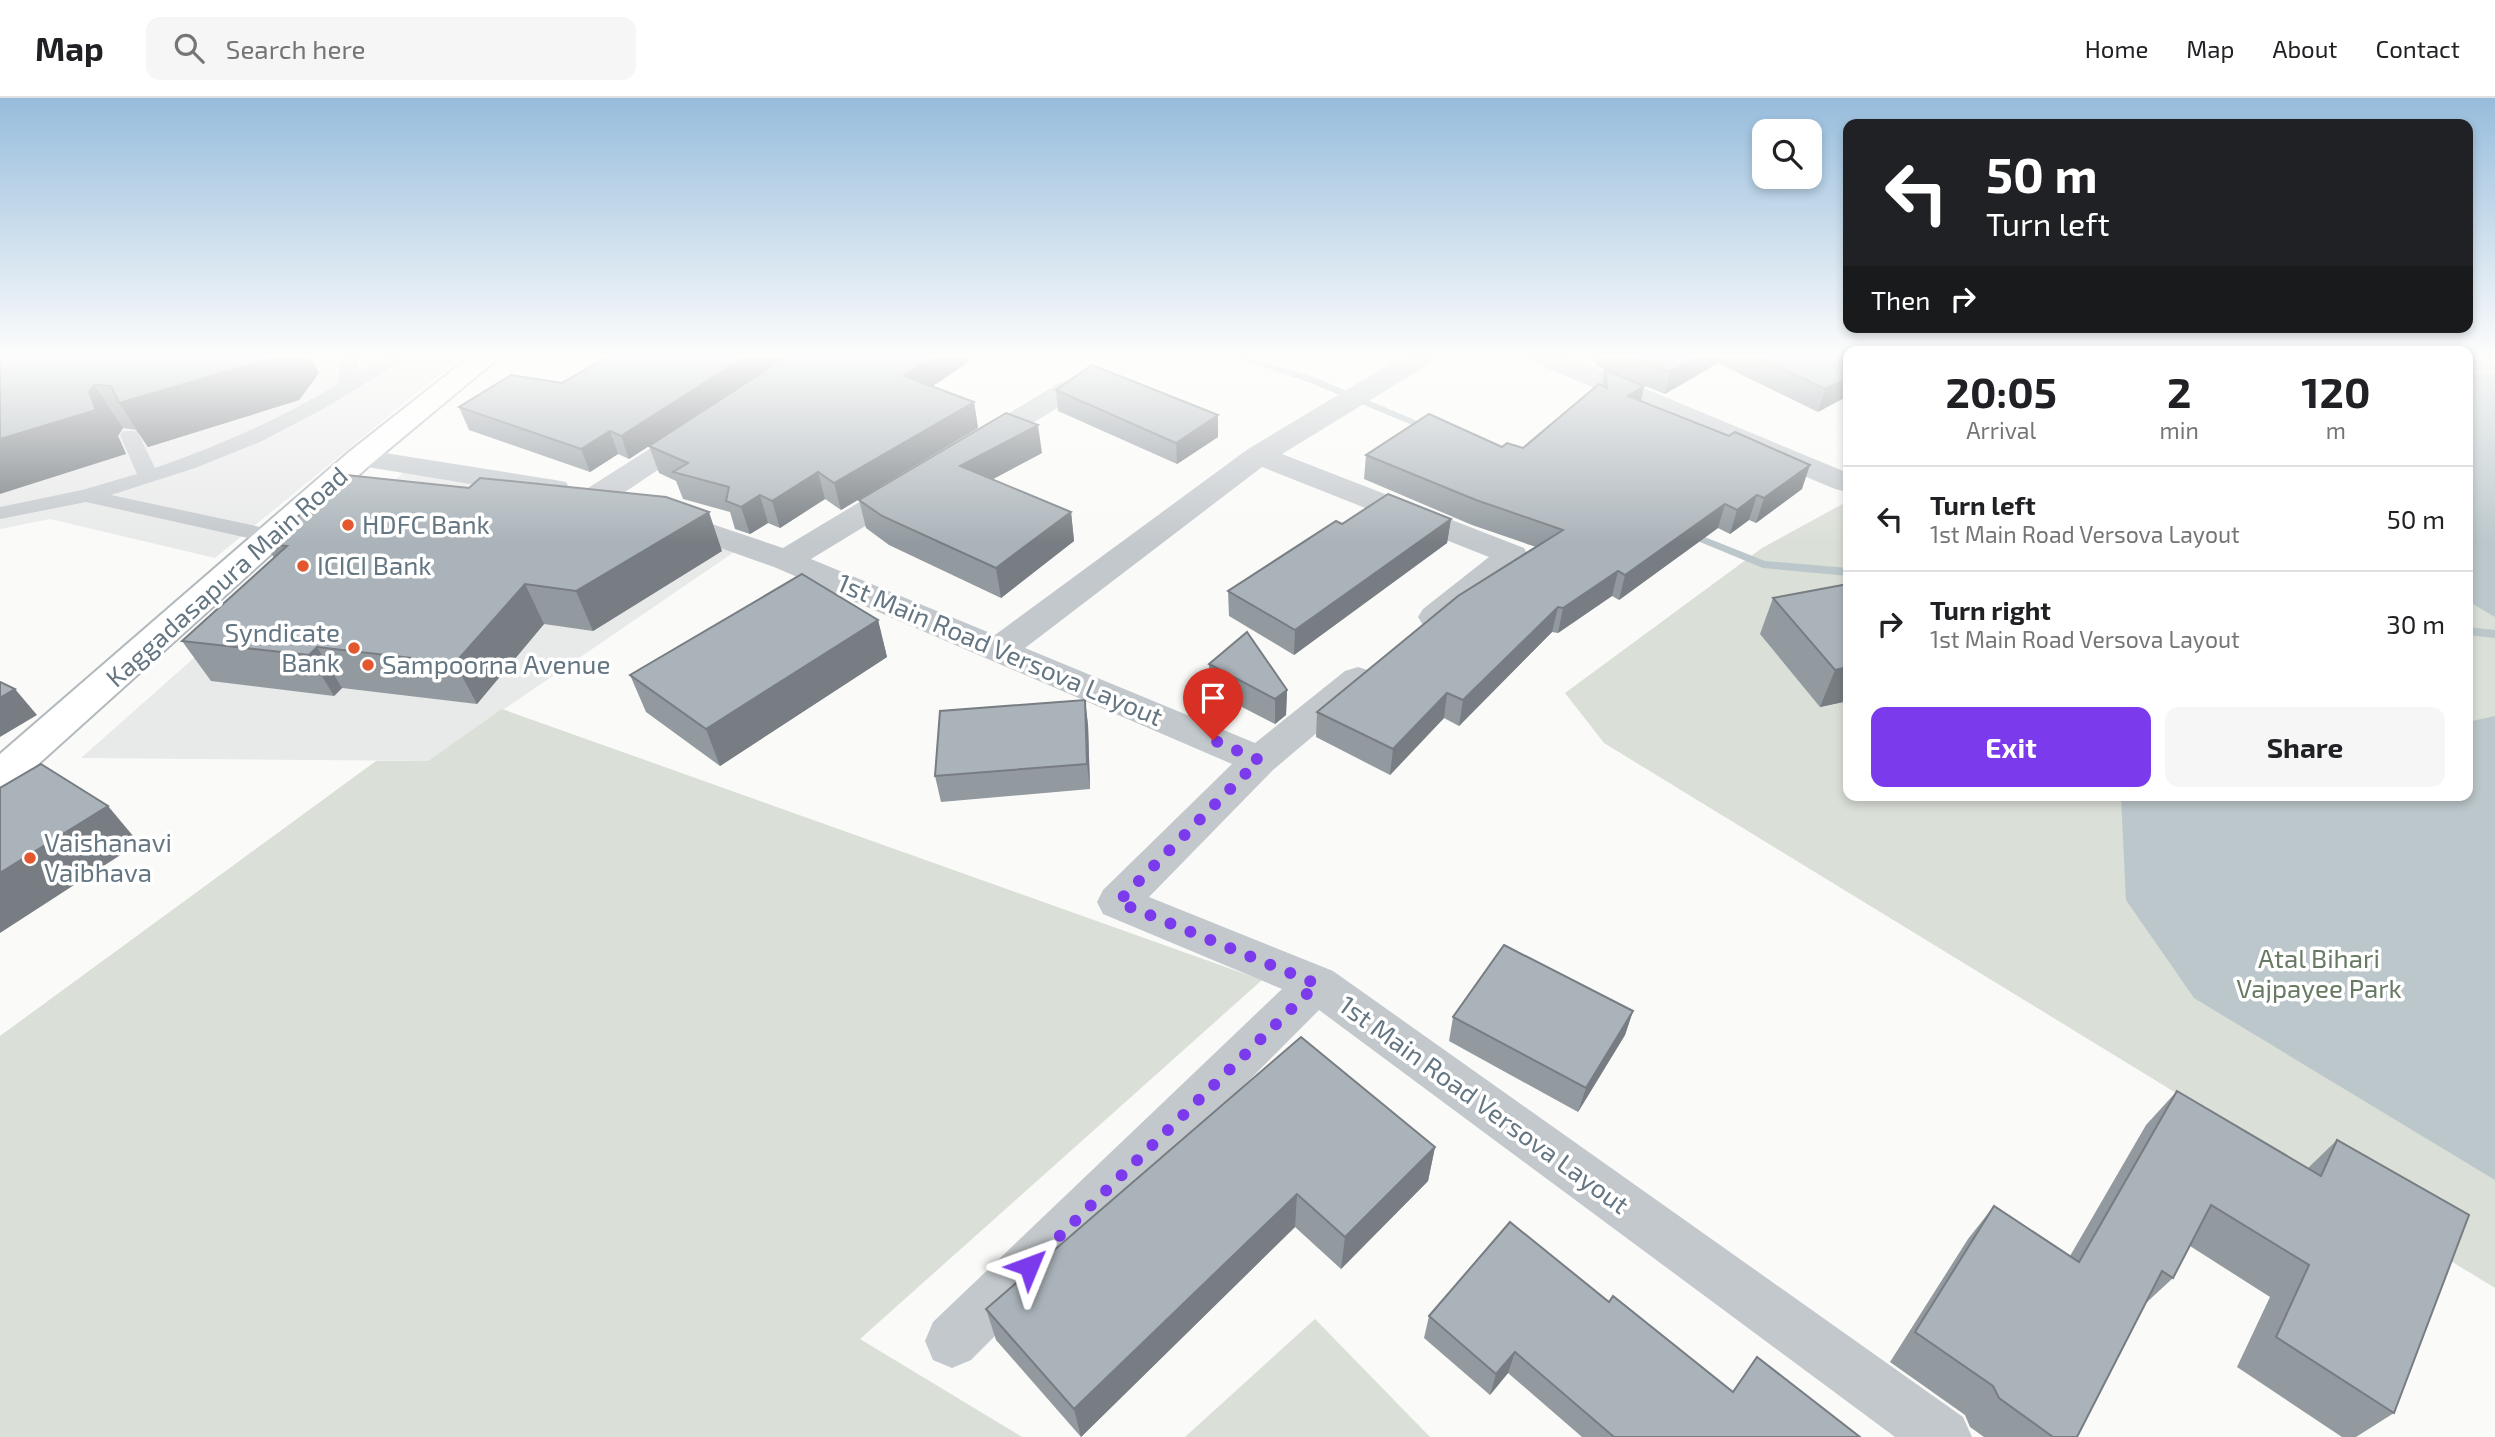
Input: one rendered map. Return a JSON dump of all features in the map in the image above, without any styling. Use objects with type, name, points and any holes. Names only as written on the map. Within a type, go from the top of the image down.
[{"type":"main road","name":"Kaggadasapura Main Road","points":[[0,776],[360,458],[411,417]]},
{"type":"street","points":[[599,495],[717,417]]},
{"type":"street","points":[[786,560],[1022,417]]},
{"type":"street","points":[[1000,649],[1259,455],[1320,417]]},
{"type":"street","points":[[1689,417],[1843,482]]},
{"type":"street","points":[[1259,455],[1512,555],[1259,760]]},
{"type":"street","name":"1st Main Road Versova Layout","points":[[360,458],[599,495],[786,560],[1259,760],[1118,902],[1317,984],[1943,1437]]},
{"type":"street","points":[[952,1341],[1317,984]]},
{"type":"lane","points":[[0,513],[86,496],[193,463],[300,417]]},
{"type":"lane","points":[[130,435],[149,477]]},
{"type":"lane","points":[[86,496],[271,536]]},
{"type":"shaded area","points":[[0,417],[387,417],[215,558],[50,519],[0,529]]},
{"type":"shaded area","points":[[2473,417],[2495,417],[2495,617],[2473,604]]},
{"type":"shaded area","points":[[404,472],[591,501],[740,548],[428,761],[81,758]]},
{"type":"shaded area","points":[[2495,716],[2495,1180],[2194,998],[2126,900],[2121,801],[2473,801],[2473,721]]},
{"type":"green space","name":"Atal Bihari Vajpayee Park","points":[[2473,417],[2495,417],[2495,1288],[1604,743],[1565,693],[1762,548],[1843,504],[1843,801],[2473,801]]},
{"type":"green space","points":[[502,709],[1262,980],[860,1339],[1022,1437],[0,1437],[0,1036],[376,761],[428,761]]},
{"type":"green space","points":[[1315,1319],[1430,1437],[1185,1437]]},
{"type":"building","points":[[0,417],[71,417],[0,439]]},
{"type":"building","points":[[489,417],[650,417],[621,436],[610,431],[581,449]]},
{"type":"building","points":[[693,417],[947,417],[834,483],[818,472],[772,501],[760,495],[741,507],[726,501],[729,487],[673,472],[688,463],[649,446]]},
{"type":"building","points":[[998,417],[1018,417],[1038,425],[960,466],[1071,512],[996,568],[882,516],[859,500]]},
{"type":"building","points":[[1118,417],[1214,417],[1176,443]]},
{"type":"building","points":[[1424,417],[1437,417],[1502,447],[1507,443],[1523,448],[1559,417],[1682,417],[1729,436],[1735,432],[1810,465],[1764,498],[1757,495],[1737,510],[1725,504],[1625,575],[1618,571],[1563,608],[1558,607],[1463,700],[1447,693],[1393,749],[1317,712],[1458,596],[1563,530],[1476,500],[1366,455]]},
{"type":"building","points":[[346,475],[469,488],[480,478],[666,497],[709,512],[576,591],[525,584],[455,663],[317,647],[309,655],[182,641],[287,546],[266,544]]},
{"type":"building","points":[[1388,494],[1451,519],[1295,630],[1228,591],[1336,521],[1342,524]]},
{"type":"building","points":[[802,574],[878,620],[706,729],[630,675]]},
{"type":"building","points":[[1843,585],[1843,668],[1835,670],[1773,598]]},
{"type":"building","points":[[1247,632],[1287,690],[1275,699],[1209,664]]},
{"type":"building","points":[[0,682],[15,689],[0,698]]},
{"type":"building","points":[[1085,700],[1087,764],[935,776],[940,711]]},
{"type":"building","points":[[41,764],[108,806],[0,873],[0,788]]},
{"type":"building","points":[[1504,945],[1633,1011],[1586,1088],[1453,1017]]},
{"type":"building","points":[[1301,1037],[1435,1147],[1345,1237],[1297,1194],[1074,1409],[986,1309]]},
{"type":"building","points":[[2177,1091],[2321,1176],[2337,1140],[2469,1215],[2394,1413],[2276,1337],[2309,1265],[2211,1205],[2173,1278],[2162,1271],[2077,1437],[2053,1437],[1999,1398],[1993,1386],[1915,1332],[1994,1206],[2079,1262]]},
{"type":"building","points":[[1510,1222],[1609,1302],[1613,1296],[1733,1392],[1757,1357],[1860,1437],[1614,1437],[1515,1352],[1496,1374],[1429,1316]]},
{"type":"waterway","points":[[1403,417],[1431,429]]},
{"type":"waterway","points":[[1687,533],[1763,564],[1843,572]]},
{"type":"waterway","points":[[2473,632],[2495,634]]},
{"type":"place","name":"HDFC Bank","points":[[348,525]]},
{"type":"place","name":"ICICI Bank","points":[[303,566]]},
{"type":"place","name":"Syndicate Bank","points":[[354,648]]},
{"type":"place","name":"Sampoorna Avenue","points":[[368,665]]},
{"type":"place","name":"Vaishanavi Vaibhava","points":[[30,858]]},
{"type":"route","points":[[1029,1266],[1317,984],[1118,902],[1259,760],[1213,740]]}]
